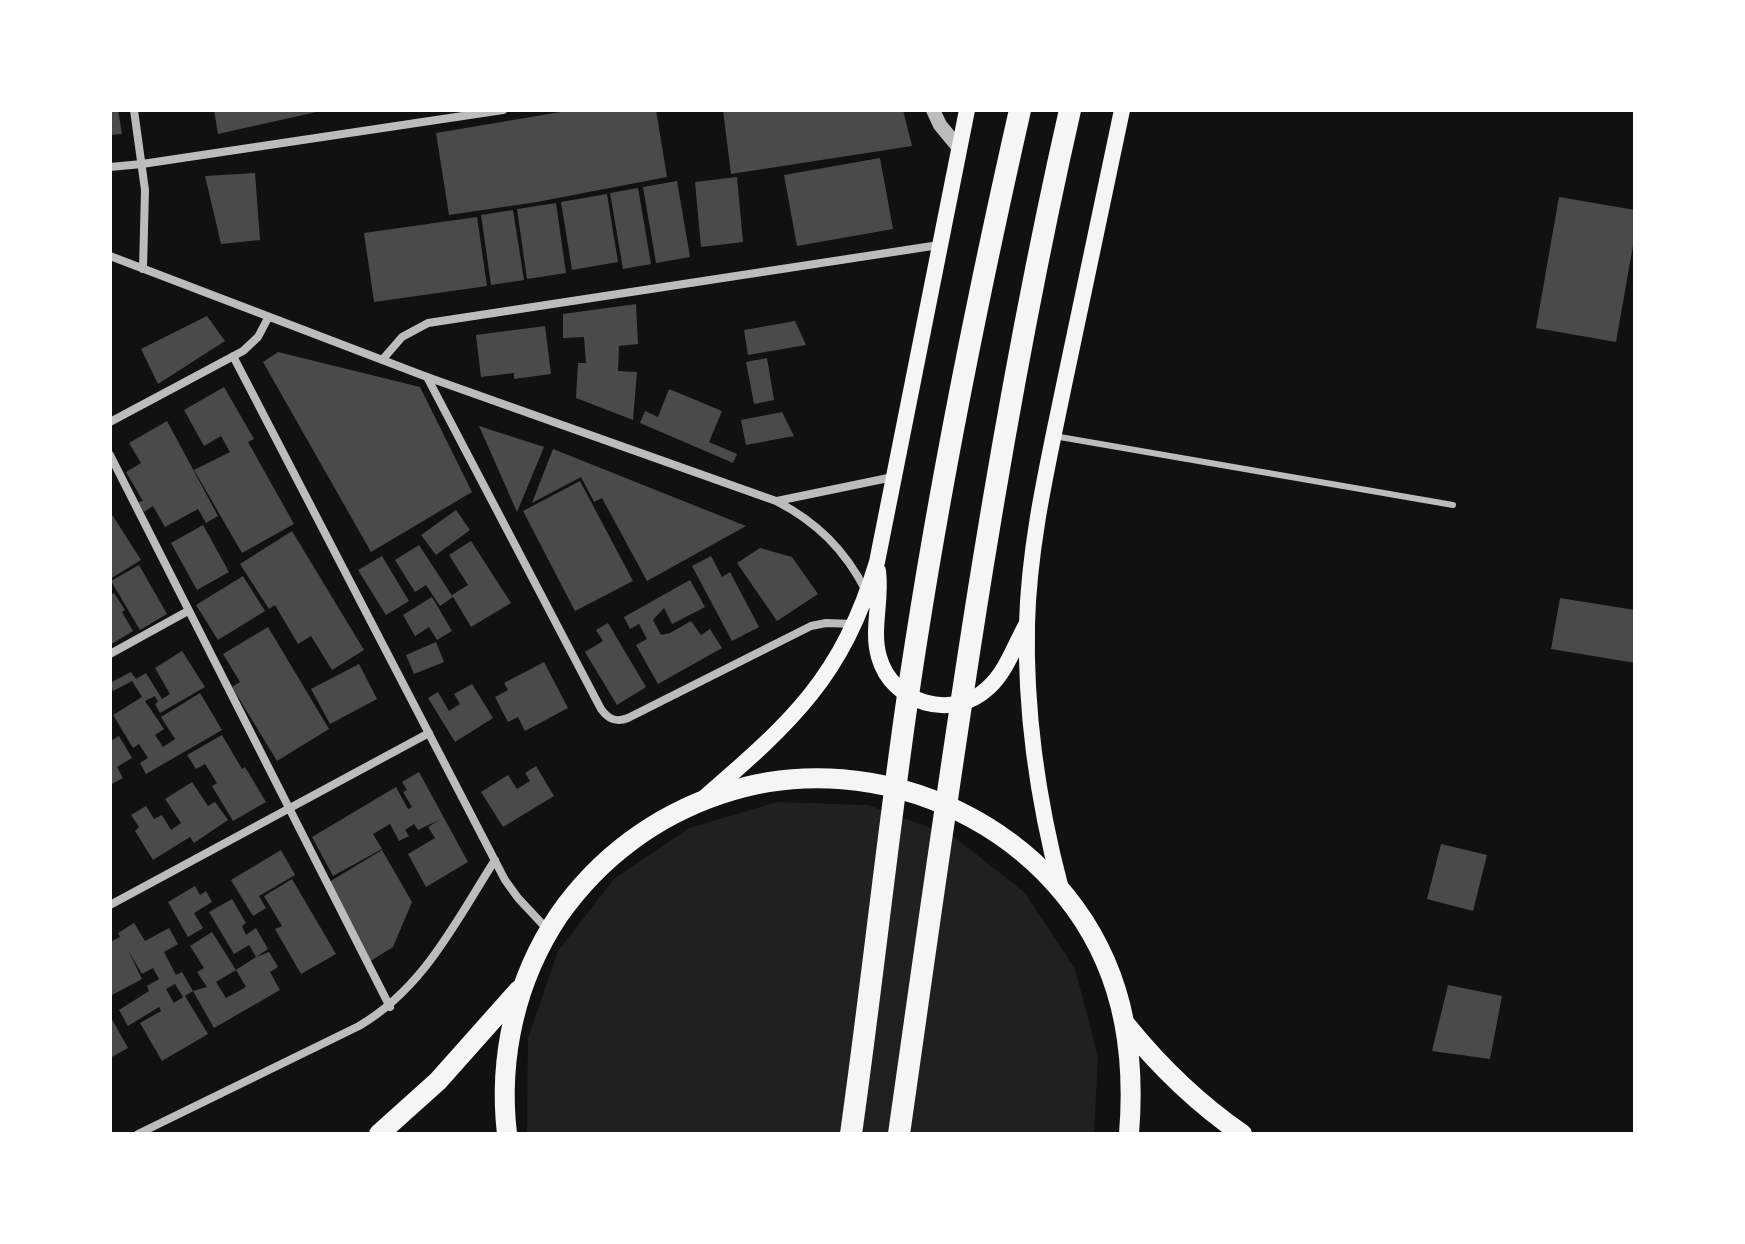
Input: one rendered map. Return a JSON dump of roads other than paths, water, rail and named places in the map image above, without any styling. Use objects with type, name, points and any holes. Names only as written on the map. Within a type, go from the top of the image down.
[{"type":"highway","points":[[851,1134],[893,801],[932,545],[981,285],[1020,110]]},
{"type":"highway","points":[[899,1134],[983,557],[1027,311],[1070,110]]},
{"type":"main road","points":[[702,800],[802,708],[840,654],[867,594],[877,562],[967,110]]},
{"type":"main road","points":[[1061,891],[1049,847],[1034,759],[1029,714],[1027,623],[1034,542],[1122,110]]},
{"type":"main road","points":[[877,562],[880,594],[875,643],[879,660],[892,682],[912,698],[944,706],[975,698],[999,676],[1027,623]]},
{"type":"main road","points":[[507,1134],[504,1094],[506,1056],[524,984],[549,931],[590,876],[614,853],[670,815],[702,800],[771,781],[843,778],[890,786],[948,804],[979,821],[1037,864],[1061,891],[1083,921],[1115,988],[1131,1061],[1129,1134]]},
{"type":"main road","points":[[379,1134],[438,1081],[524,984]]},
{"type":"main road","points":[[1125,1024],[1179,1084],[1242,1134]]},
{"type":"street","points":[[134,110],[146,216],[143,269]]},
{"type":"street","points":[[110,167],[503,110]]},
{"type":"street","points":[[933,110],[940,125],[959,148]]},
{"type":"street","points":[[383,359],[402,337],[428,323],[939,245]]},
{"type":"street","points":[[110,256],[427,377],[776,501],[814,524],[831,539],[845,556],[867,594]]},
{"type":"street","points":[[110,422],[233,356],[258,337],[268,318]]},
{"type":"street","points":[[233,356],[495,860],[518,898],[549,931]]},
{"type":"street","points":[[427,377],[601,709],[610,719],[628,718],[811,626],[855,624]]},
{"type":"street","points":[[110,455],[390,1007]]},
{"type":"street","points":[[776,501],[893,476]]},
{"type":"street","points":[[110,654],[188,611]]},
{"type":"street","points":[[110,905],[429,733]]},
{"type":"street","points":[[138,1134],[359,1026],[390,1007],[428,965],[495,860]]},
{"type":"lane","points":[[1054,436],[1453,505]]}]
